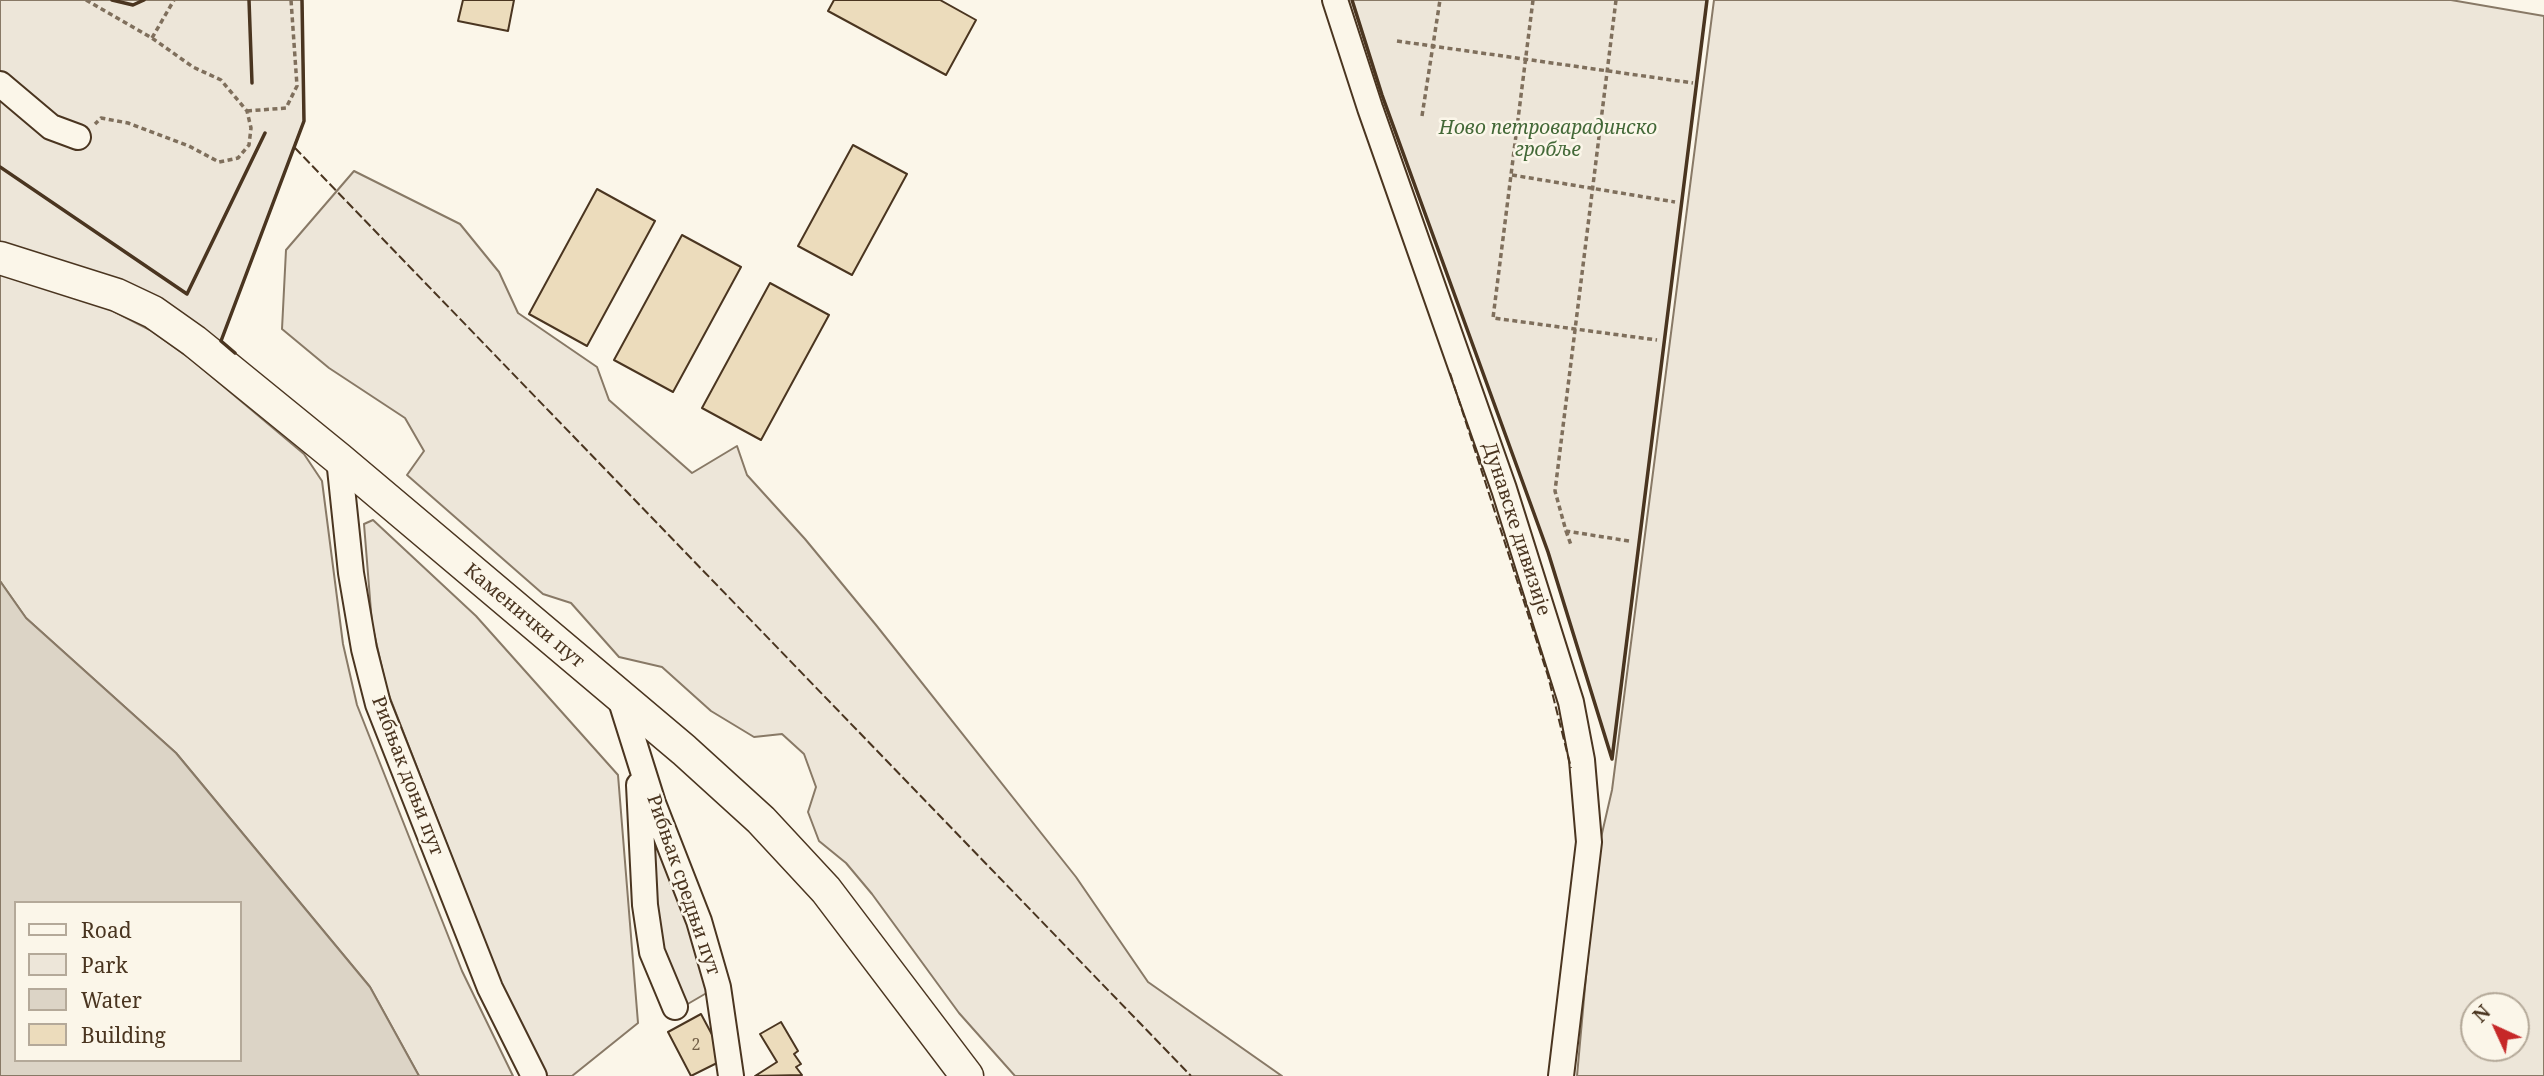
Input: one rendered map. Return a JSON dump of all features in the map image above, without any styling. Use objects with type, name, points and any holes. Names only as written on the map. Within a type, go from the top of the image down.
[{"type":"main road","name":"Каменички пут","points":[[0,258],[117,295],[153,312],[244,380],[684,750],[761,820],[826,890],[967,1076]]},
{"type":"street","name":"Дунавске дивизије","points":[[1335,0],[1370,108],[1504,489],[1571,702],[1582,760],[1589,842],[1561,1076]]},
{"type":"street","points":[[0,84],[51,127],[78,136]]},
{"type":"street","name":"Рибњак доњи пут","points":[[339,459],[351,573],[364,649],[378,704],[491,988],[534,1076]]},
{"type":"street","name":"Рибњак средњи пут","points":[[620,698],[637,753],[699,921],[714,974],[731,1076]]},
{"type":"street","points":[[637,753],[645,905],[652,951],[675,1007]]},
{"type":"path","points":[[78,136],[101,118],[128,123],[189,146],[219,162],[238,158],[249,145],[251,128],[247,111],[221,80],[193,67],[152,38],[86,0]]},
{"type":"path","points":[[152,38],[174,0]]},
{"type":"path","points":[[247,111],[286,108],[298,86],[292,0]]},
{"type":"path","points":[[1422,116],[1440,0]]},
{"type":"path","points":[[1534,0],[1493,318],[1657,340]]},
{"type":"path","points":[[1571,545],[1555,491],[1616,0]]},
{"type":"path","points":[[1397,41],[1693,83]]},
{"type":"path","points":[[1512,175],[1675,202]]},
{"type":"path","points":[[1566,531],[1629,541]]},
{"type":"green space","points":[[0,0],[302,0],[304,121],[221,341],[0,246]]},
{"type":"green space","name":"Ново петроварадинско гробље","points":[[1352,0],[1707,0],[1612,759],[1548,552],[1382,95]]},
{"type":"green space","points":[[1714,0],[2451,0],[2544,16],[2544,1076],[1577,1076],[1597,855],[1612,790]]},
{"type":"green space","points":[[354,171],[460,224],[499,272],[518,313],[597,367],[609,400],[692,473],[737,446],[747,475],[805,539],[876,625],[1076,877],[1148,982],[1282,1076],[1015,1076],[959,1013],[872,894],[846,863],[819,841],[808,812],[816,787],[804,754],[782,734],[754,737],[711,711],[662,667],[619,657],[571,603],[543,594],[407,475],[424,451],[405,418],[329,368],[282,329],[286,250]]},
{"type":"green space","points":[[0,273],[109,309],[150,330],[192,360],[304,454],[322,481],[343,644],[357,705],[462,971],[513,1076],[419,1076],[370,987],[176,753],[26,618],[0,581]]},
{"type":"green space","points":[[373,520],[476,616],[618,775],[638,1023],[572,1076],[537,1076],[387,690],[372,624],[364,524]]},
{"type":"green space","points":[[650,808],[710,991],[686,1005],[663,952],[657,924]]},
{"type":"water","points":[[0,581],[26,618],[176,753],[370,987],[419,1076],[0,1076]]},
{"type":"building","points":[[463,0],[514,0],[508,31],[458,21]]},
{"type":"building","points":[[834,0],[940,0],[976,20],[946,75],[828,11]]},
{"type":"building","points":[[853,145],[907,174],[852,275],[798,246]]},
{"type":"building","points":[[597,189],[655,221],[587,346],[529,314]]},
{"type":"building","points":[[682,235],[741,267],[673,392],[614,360]]},
{"type":"building","points":[[770,283],[829,315],[761,440],[702,408]]},
{"type":"building","points":[[701,1014],[725,1059],[691,1076],[668,1032]]},
{"type":"building","points":[[781,1022],[798,1051],[794,1054],[801,1064],[796,1067],[802,1075],[755,1076],[777,1062],[760,1034]]},
{"type":"fence","points":[[302,0],[304,121],[294,147],[1191,1076]]},
{"type":"fence","points":[[1450,373],[1548,676],[1571,768]]},
{"type":"wall","points":[[112,0],[133,5],[144,0]]},
{"type":"wall","points":[[249,0],[252,83]]},
{"type":"wall","points":[[235,353],[221,341],[304,121],[302,0]]},
{"type":"wall","points":[[1352,0],[1382,95],[1548,552],[1612,759],[1707,0]]},
{"type":"wall","points":[[0,167],[187,294],[265,133]]}]
